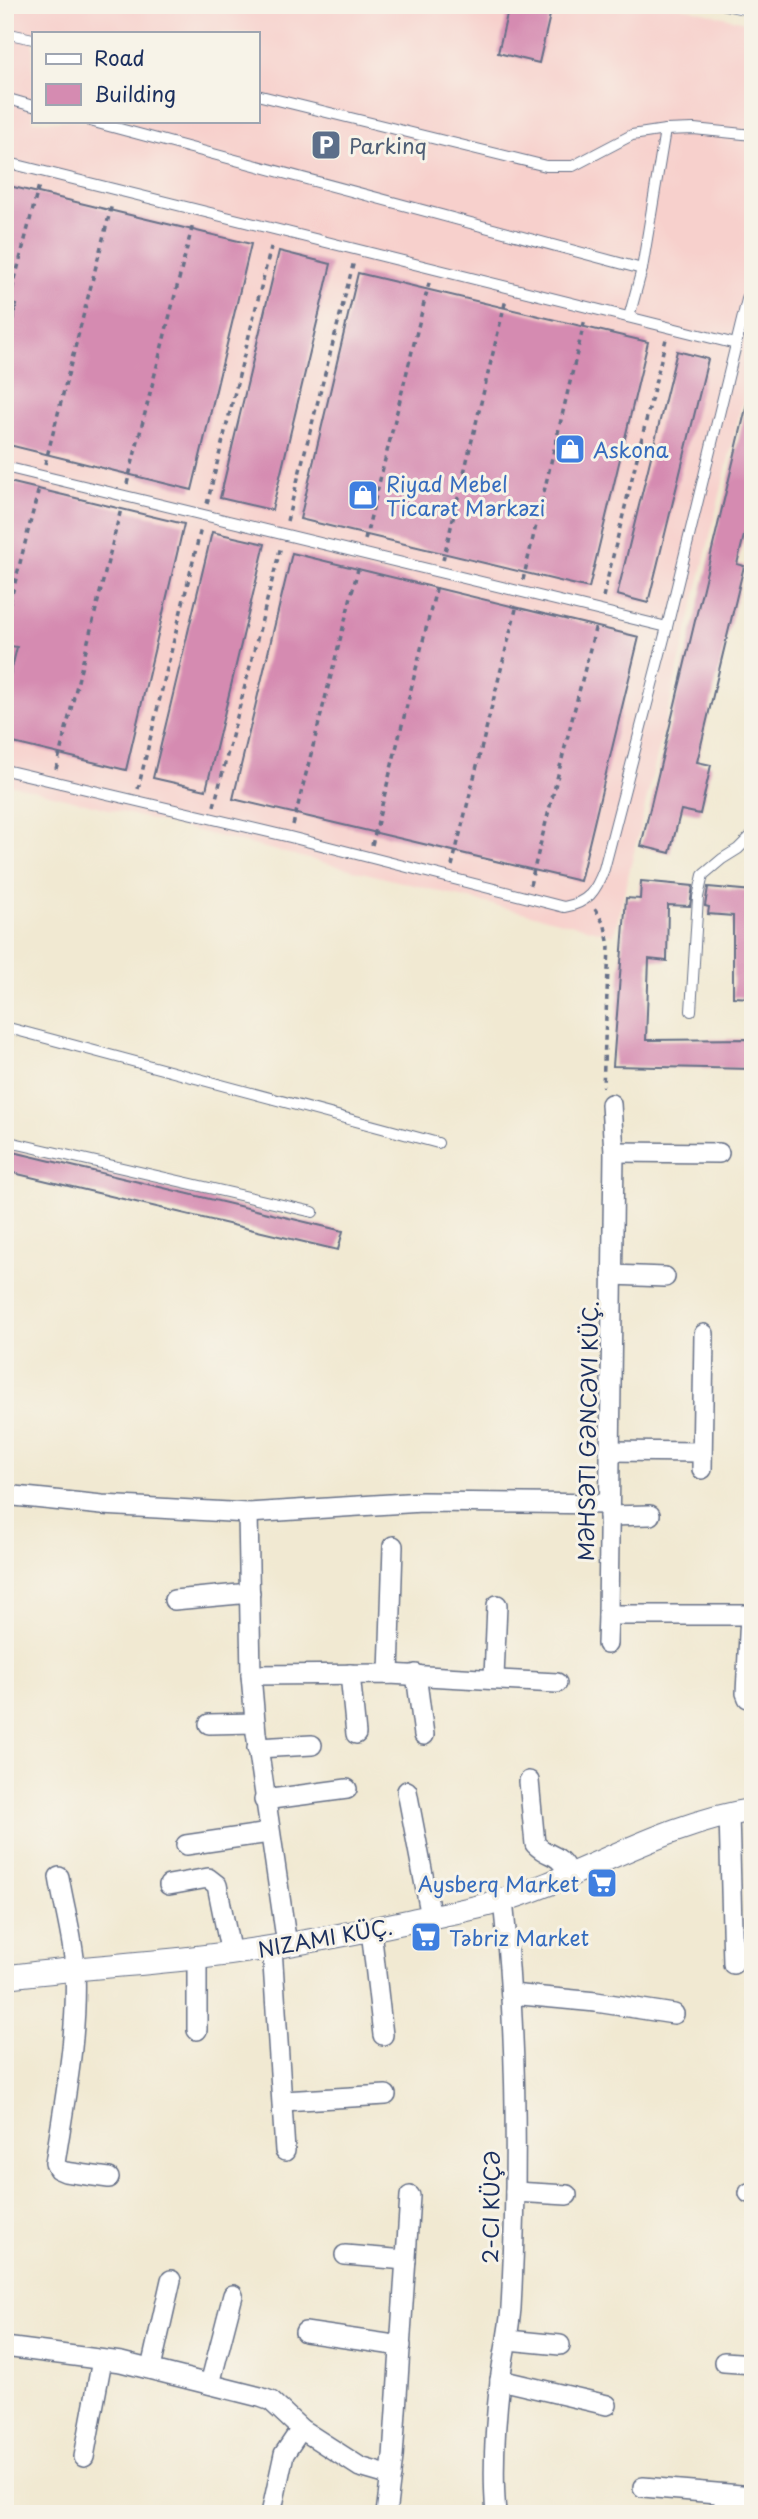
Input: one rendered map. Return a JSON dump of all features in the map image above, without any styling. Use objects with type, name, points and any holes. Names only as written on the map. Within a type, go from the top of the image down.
[{"type":"street","name":"MƏHSƏTI GƏNCƏVI KÜÇ.","points":[[607,1644],[614,1152],[611,1104]]},
{"type":"street","points":[[614,1152],[719,1153]]},
{"type":"street","points":[[612,1275],[665,1277]]},
{"type":"street","points":[[609,1451],[701,1461],[704,1334]]},
{"type":"street","points":[[5,1495],[102,1505],[248,1513],[422,1502],[609,1510],[650,1515]]},
{"type":"street","points":[[248,1513],[251,1675],[279,1946],[285,2151]]},
{"type":"street","points":[[389,1674],[393,1546]]},
{"type":"street","points":[[174,1600],[250,1593]]},
{"type":"street","points":[[494,1677],[497,1605]]},
{"type":"street","points":[[608,1615],[751,1615],[746,1693],[748,1698],[753,1699]]},
{"type":"street","points":[[350,1674],[356,1734]]},
{"type":"street","points":[[251,1675],[416,1674],[557,1683]]},
{"type":"street","points":[[416,1674],[424,1735]]},
{"type":"street","points":[[209,1724],[255,1723]]},
{"type":"street","points":[[257,1748],[312,1745]]},
{"type":"street","points":[[529,1781],[535,1844],[562,1860],[569,1874]]},
{"type":"street","points":[[264,1800],[347,1789]]},
{"type":"street","points":[[407,1791],[431,1917]]},
{"type":"street","name":"NIZAMI KÜÇ.","points":[[5,1977],[231,1954],[431,1917],[503,1900],[679,1828],[753,1810]]},
{"type":"street","points":[[729,1814],[733,1964]]},
{"type":"street","points":[[186,1845],[269,1833]]},
{"type":"street","points":[[59,1877],[75,1968],[72,2054],[55,2163],[58,2169],[65,2172],[110,2178]]},
{"type":"street","points":[[169,1885],[208,1878],[214,1881],[231,1954]]},
{"type":"street","name":"2-CI KÜÇƏ","points":[[496,2514],[494,2467],[500,2380],[508,2340],[515,2192],[511,1994],[503,1900]]},
{"type":"street","points":[[371,1930],[383,2035]]},
{"type":"street","points":[[197,1958],[197,2030]]},
{"type":"street","points":[[511,1994],[596,2002],[674,2014]]},
{"type":"street","points":[[283,2101],[386,2095]]},
{"type":"street","points":[[515,2192],[567,2195]]},
{"type":"street","points":[[386,2514],[401,2346],[410,2196]]},
{"type":"street","points":[[345,2255],[406,2260]]},
{"type":"street","points":[[151,2368],[171,2280]]},
{"type":"street","points":[[210,2384],[233,2295]]},
{"type":"street","points":[[305,2332],[401,2346]]},
{"type":"street","points":[[508,2340],[560,2345]]},
{"type":"street","points":[[5,2347],[151,2368],[271,2401],[301,2428],[360,2467],[391,2476]]},
{"type":"street","points":[[85,2457],[102,2360]]},
{"type":"street","points":[[724,2362],[753,2364]]},
{"type":"street","points":[[500,2380],[607,2405]]},
{"type":"street","points":[[271,2514],[284,2454],[301,2428]]},
{"type":"street","points":[[643,2487],[753,2496]]},
{"type":"street","points":[[719,2514],[730,2495]]},
{"type":"lane","points":[[725,5],[753,11]]},
{"type":"lane","points":[[5,33],[32,39]]},
{"type":"lane","points":[[259,95],[546,166],[573,166],[632,135],[665,130],[753,135]]},
{"type":"lane","points":[[5,98],[32,106]]},
{"type":"lane","points":[[94,122],[642,269]]},
{"type":"lane","points":[[629,317],[642,269],[665,130]]},
{"type":"lane","points":[[5,162],[736,344]]},
{"type":"lane","points":[[5,770],[290,837],[564,907],[576,905],[588,898],[598,887],[604,869],[667,627],[753,275]]},
{"type":"lane","points":[[5,467],[667,627]]},
{"type":"lane","points":[[691,1011],[698,897],[703,875],[753,834]]},
{"type":"lane","points":[[5,1027],[438,1143]]},
{"type":"lane","points":[[5,1140],[313,1212]]},
{"type":"path","points":[[5,318],[43,171]]},
{"type":"path","points":[[5,622],[116,189]]},
{"type":"path","points":[[588,898],[605,926],[609,946],[603,1088],[611,1104]]},
{"type":"shaded area","name":"Riyad Mebel Ticarət Mərkəzi","points":[[5,5],[674,5],[753,24],[753,358],[614,935],[5,783]]},
{"type":"building","points":[[509,6],[550,15],[539,63],[498,53]]},
{"type":"building","points":[[5,185],[251,244],[192,490],[5,444],[5,354],[17,305],[5,303]]},
{"type":"building","points":[[279,251],[331,264],[272,510],[220,498]]},
{"type":"building","points":[[358,273],[648,342],[589,588],[300,519]]},
{"type":"building","points":[[677,351],[708,359],[648,603],[617,595]]},
{"type":"building","points":[[747,404],[753,405],[753,499],[737,564],[744,566],[697,762],[711,765],[700,814],[681,810],[670,853],[641,846]]},
{"type":"building","points":[[5,481],[184,524],[126,770],[5,741],[5,697],[17,647],[5,645]]},
{"type":"building","points":[[212,532],[265,544],[206,790],[153,778]]},
{"type":"building","points":[[292,553],[639,637],[580,881],[233,799]]},
{"type":"building","points":[[641,881],[693,886],[690,906],[668,905],[667,961],[649,959],[646,1040],[753,1039],[753,1069],[613,1066],[626,898],[640,899]]},
{"type":"building","points":[[708,887],[753,891],[753,998],[733,997],[733,916],[708,914],[709,907],[705,906]]},
{"type":"building","points":[[5,1150],[343,1231],[338,1250],[5,1171]]},
{"type":"place","name":"Parkinq","points":[[326,145]]},
{"type":"place","name":"Askona","points":[[570,449]]},
{"type":"place","name":"Riyad Mebel Ticarət Mərkəzi","points":[[363,495]]},
{"type":"place","name":"Aysberq Market","points":[[602,1883]]},
{"type":"place","name":"Təbriz Market","points":[[426,1937]]}]
